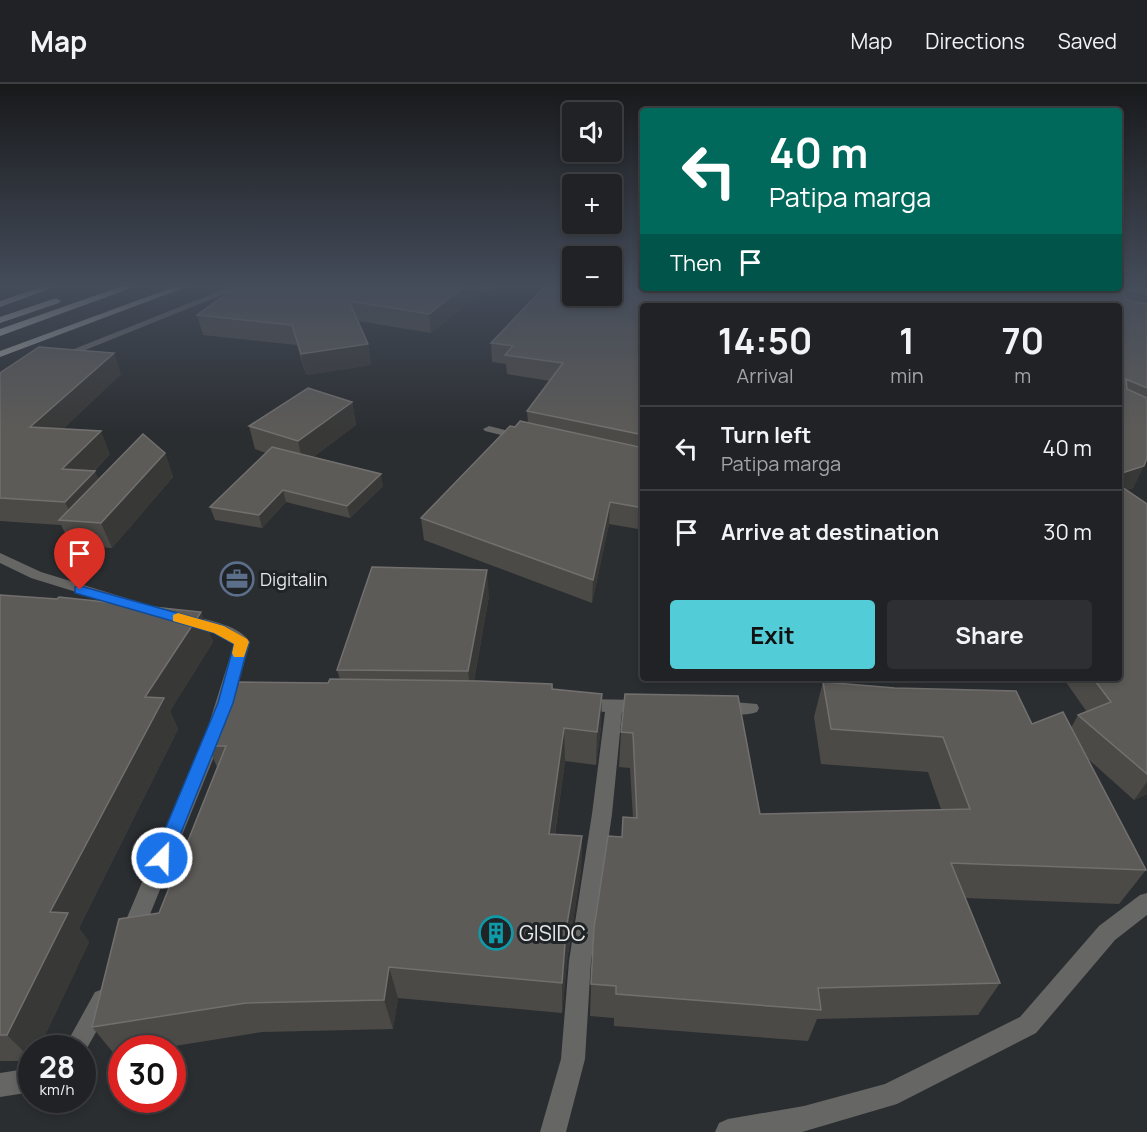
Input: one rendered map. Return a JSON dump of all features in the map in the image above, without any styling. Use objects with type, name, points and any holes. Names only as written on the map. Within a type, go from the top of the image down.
[{"type":"main road","points":[[0,354],[57,333]]},
{"type":"street","points":[[49,361],[121,333]]},
{"type":"street","points":[[489,429],[531,439]]},
{"type":"street","points":[[0,557],[36,575],[80,590],[219,629],[242,642],[232,703],[126,946]]},
{"type":"street","points":[[570,705],[659,707]]},
{"type":"street","points":[[553,1132],[573,1059],[580,961],[602,814],[614,706]]},
{"type":"street","points":[[705,707],[751,708]]},
{"type":"street","points":[[728,1132],[804,1119],[888,1095],[1028,1025],[1107,933],[1147,902]]},
{"type":"street","points":[[84,1035],[98,1012],[112,979]]},
{"type":"street","points":[[0,1085],[18,1082]]},
{"type":"building","points":[[294,333],[363,333],[368,344],[301,354]]},
{"type":"building","points":[[501,333],[640,333],[640,434],[527,411],[563,363],[505,355],[513,346],[491,343]]},
{"type":"building","points":[[1122,333],[1147,333],[1147,388],[1126,379],[1127,389],[1147,398],[1147,458],[1144,466],[1122,473]]},
{"type":"building","points":[[39,347],[114,353],[30,427],[101,431],[62,469],[95,471],[65,502],[0,498],[0,373]]},
{"type":"building","points":[[308,388],[352,402],[298,441],[249,426]]},
{"type":"building","points":[[520,421],[640,447],[640,507],[610,502],[593,580],[421,518],[510,426],[515,427]]},
{"type":"building","points":[[143,434],[165,453],[101,523],[59,520]]},
{"type":"building","points":[[272,447],[381,474],[347,506],[283,490],[259,515],[210,507]]},
{"type":"building","points":[[1122,487],[1147,504],[1147,774],[1078,715],[1111,702],[1095,681],[1122,681]]},
{"type":"building","points":[[372,567],[487,570],[468,671],[337,670]]},
{"type":"building","points":[[0,595],[57,599],[59,597],[201,612],[145,697],[164,698],[50,912],[68,913],[7,1035],[0,1035]]},
{"type":"building","points":[[330,679],[552,684],[552,689],[602,694],[597,732],[564,728],[549,834],[582,836],[566,930],[562,983],[389,967],[384,1000],[246,1003],[92,1027],[119,919],[159,913],[226,746],[208,746],[235,682],[328,683]]},
{"type":"building","points":[[823,682],[895,688],[1016,691],[1032,724],[1063,712],[1146,870],[951,863],[1000,983],[818,988],[821,1010],[616,994],[616,986],[591,984],[594,928],[608,836],[622,837],[623,817],[637,818],[633,733],[621,732],[625,694],[738,696],[760,814],[970,809],[943,737],[831,729]]},
{"type":"slow traffic","points":[[178,618],[219,629],[242,642],[239,653]]},
{"type":"place","name":"Digitalin","points":[[237,579]]},
{"type":"place","name":"GISIDC","points":[[496,933]]},
{"type":"route","points":[[80,590],[219,629],[242,642],[226,703],[162,858]]}]
